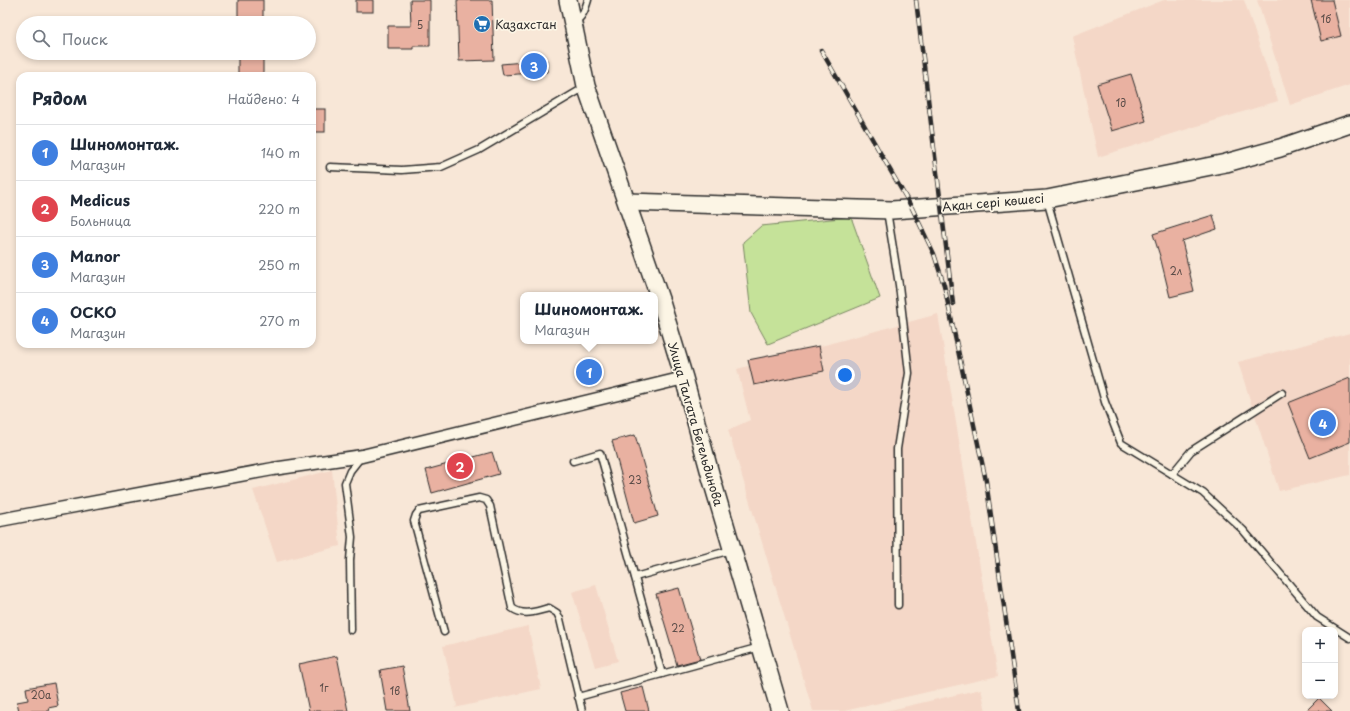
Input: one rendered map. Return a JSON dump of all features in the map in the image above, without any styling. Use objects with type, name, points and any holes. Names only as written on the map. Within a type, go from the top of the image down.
[{"type":"street","name":"Улица Талгата Бегельдинова","points":[[568,0],[586,86],[658,292]]},
{"type":"street","name":"Ақан сері көшесі","points":[[627,202],[886,210],[1047,199],[1226,163],[1280,148],[1350,124]]},
{"type":"street","name":"Улица Талгата Бегельдинова","points":[[658,293],[780,711]]},
{"type":"street","points":[[0,520],[273,469],[362,456],[684,378]]},
{"type":"lane","points":[[573,24],[581,18],[588,0]]},
{"type":"lane","points":[[330,168],[402,170],[440,167],[485,146],[586,86]]},
{"type":"lane","points":[[1047,199],[1105,402],[1121,443],[1203,492],[1242,530],[1317,617],[1350,638]]},
{"type":"lane","points":[[886,210],[899,285],[909,373],[897,449],[898,605]]},
{"type":"lane","points":[[1172,474],[1191,451],[1282,393]]},
{"type":"lane","points":[[573,460],[600,453],[662,674]]},
{"type":"lane","points":[[351,630],[350,560],[352,538],[345,484],[350,471],[362,456]]},
{"type":"lane","points":[[444,632],[414,521],[419,511],[479,498],[486,500],[490,506],[512,608],[523,614],[549,608],[557,613],[560,619],[582,711]]},
{"type":"lane","points":[[635,577],[733,550]]},
{"type":"lane","points":[[578,697],[761,646]]},
{"type":"shaded area","points":[[1164,0],[1244,0],[1278,101],[1098,157],[1072,36]]},
{"type":"shaded area","points":[[1257,0],[1350,0],[1350,85],[1290,105]]},
{"type":"shaded area","points":[[938,314],[998,676],[844,711],[813,711],[728,430],[750,420],[737,369]]},
{"type":"shaded area","points":[[1350,333],[1350,475],[1279,491],[1238,362]]},
{"type":"shaded area","points":[[332,470],[340,546],[277,562],[253,490]]},
{"type":"shaded area","points":[[596,585],[618,661],[595,667],[572,592]]},
{"type":"shaded area","points":[[528,626],[541,689],[454,708],[457,706],[443,646]]},
{"type":"shaded area","points":[[981,689],[986,711],[886,711]]},
{"type":"green space","points":[[851,217],[880,298],[768,344],[751,313],[743,242],[761,226]]},
{"type":"building","points":[[238,0],[263,0],[263,16],[238,16]]},
{"type":"building","points":[[356,0],[373,0],[373,12],[356,12]]},
{"type":"building","points":[[410,0],[430,0],[430,46],[413,46],[413,49],[388,49],[388,26],[411,26]]},
{"type":"building","points":[[457,0],[492,0],[494,60],[459,61]]},
{"type":"building","points":[[1311,0],[1332,0],[1341,36],[1321,41]]},
{"type":"building","points":[[238,60],[263,60],[263,72],[238,72]]},
{"type":"building","points":[[547,60],[547,72],[503,75],[501,64]]},
{"type":"building","points":[[1131,74],[1146,121],[1112,131],[1097,84]]},
{"type":"building","points":[[316,109],[325,109],[325,132],[316,132]]},
{"type":"building","points":[[1213,215],[1217,229],[1182,241],[1194,291],[1170,297],[1153,234]]},
{"type":"building","points":[[819,346],[824,371],[754,385],[748,360]]},
{"type":"building","points":[[592,361],[594,375],[584,376],[582,363]]},
{"type":"building","points":[[1350,378],[1350,442],[1310,458],[1288,403]]},
{"type":"building","points":[[635,435],[658,516],[634,523],[612,441]]},
{"type":"building","points":[[492,452],[499,474],[432,493],[426,470]]},
{"type":"building","points":[[679,588],[700,659],[677,665],[656,594]]},
{"type":"building","points":[[337,656],[348,711],[309,711],[299,664]]},
{"type":"building","points":[[402,666],[410,711],[387,711],[380,670]]},
{"type":"building","points":[[54,683],[58,706],[48,708],[49,711],[19,711],[17,702],[28,700],[26,688]]},
{"type":"building","points":[[643,687],[649,711],[625,711],[620,693]]},
{"type":"building","points":[[1318,699],[1320,699],[1332,711],[1306,711]]},
{"type":"railway","points":[[916,0],[953,304]]},
{"type":"railway","points":[[821,50],[912,208],[934,254],[944,285],[986,481],[1019,711]]},
{"type":"place","name":"Казахстан","points":[[482,24]]},
{"type":"place","name":"Manor","points":[[534,66]]},
{"type":"place","name":"Шиномонтаж.","points":[[589,372]]},
{"type":"place","name":"ОСКО","points":[[1323,423]]},
{"type":"place","name":"Medicus","points":[[460,466]]}]
